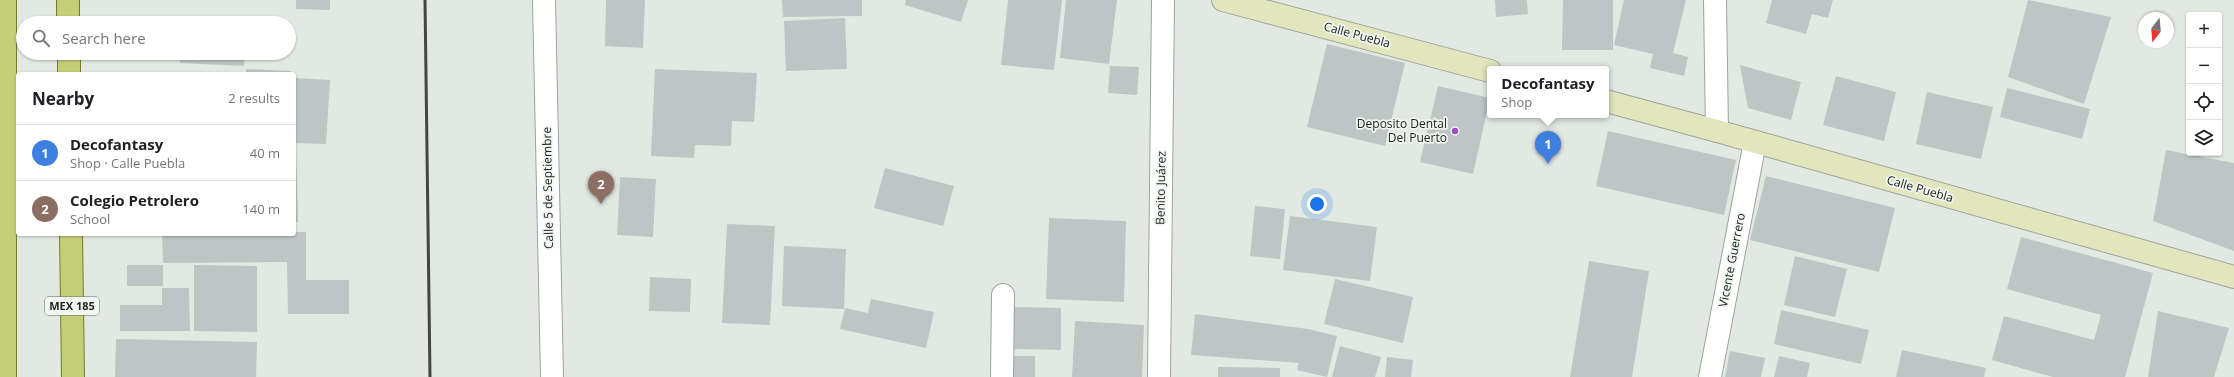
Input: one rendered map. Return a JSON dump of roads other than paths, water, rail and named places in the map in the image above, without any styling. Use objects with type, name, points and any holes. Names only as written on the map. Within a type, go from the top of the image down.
[{"type":"main road","points":[[5,0],[5,377]]},
{"type":"main road","points":[[68,0],[68,16]]},
{"type":"main road","points":[[69,60],[69,72]]},
{"type":"main road","name":"MEX 185","points":[[71,236],[73,377]]},
{"type":"street","name":"Calle 5 de Septiembre","points":[[544,0],[552,377]]},
{"type":"street","name":"Benito Juárez","points":[[1159,377],[1163,0]]},
{"type":"street","name":"Calle Puebla","points":[[1223,0],[1487,70]]},
{"type":"street","points":[[1715,0],[1717,131]]},
{"type":"street","name":"Calle Puebla","points":[[1609,103],[1717,131],[2234,278]]},
{"type":"street","name":"Vicente Guerrero","points":[[1710,377],[1755,142]]},
{"type":"street","points":[[1002,377],[1003,295]]},
{"type":"railway","points":[[425,0],[430,377]]},
{"type":"place","name":"Deposito Dental Del Puerto","points":[[1455,131]]},
{"type":"place","name":"Decofantasy","points":[[1548,164]]},
{"type":"place","name":"Colegio Petrolero","points":[[601,204]]}]
